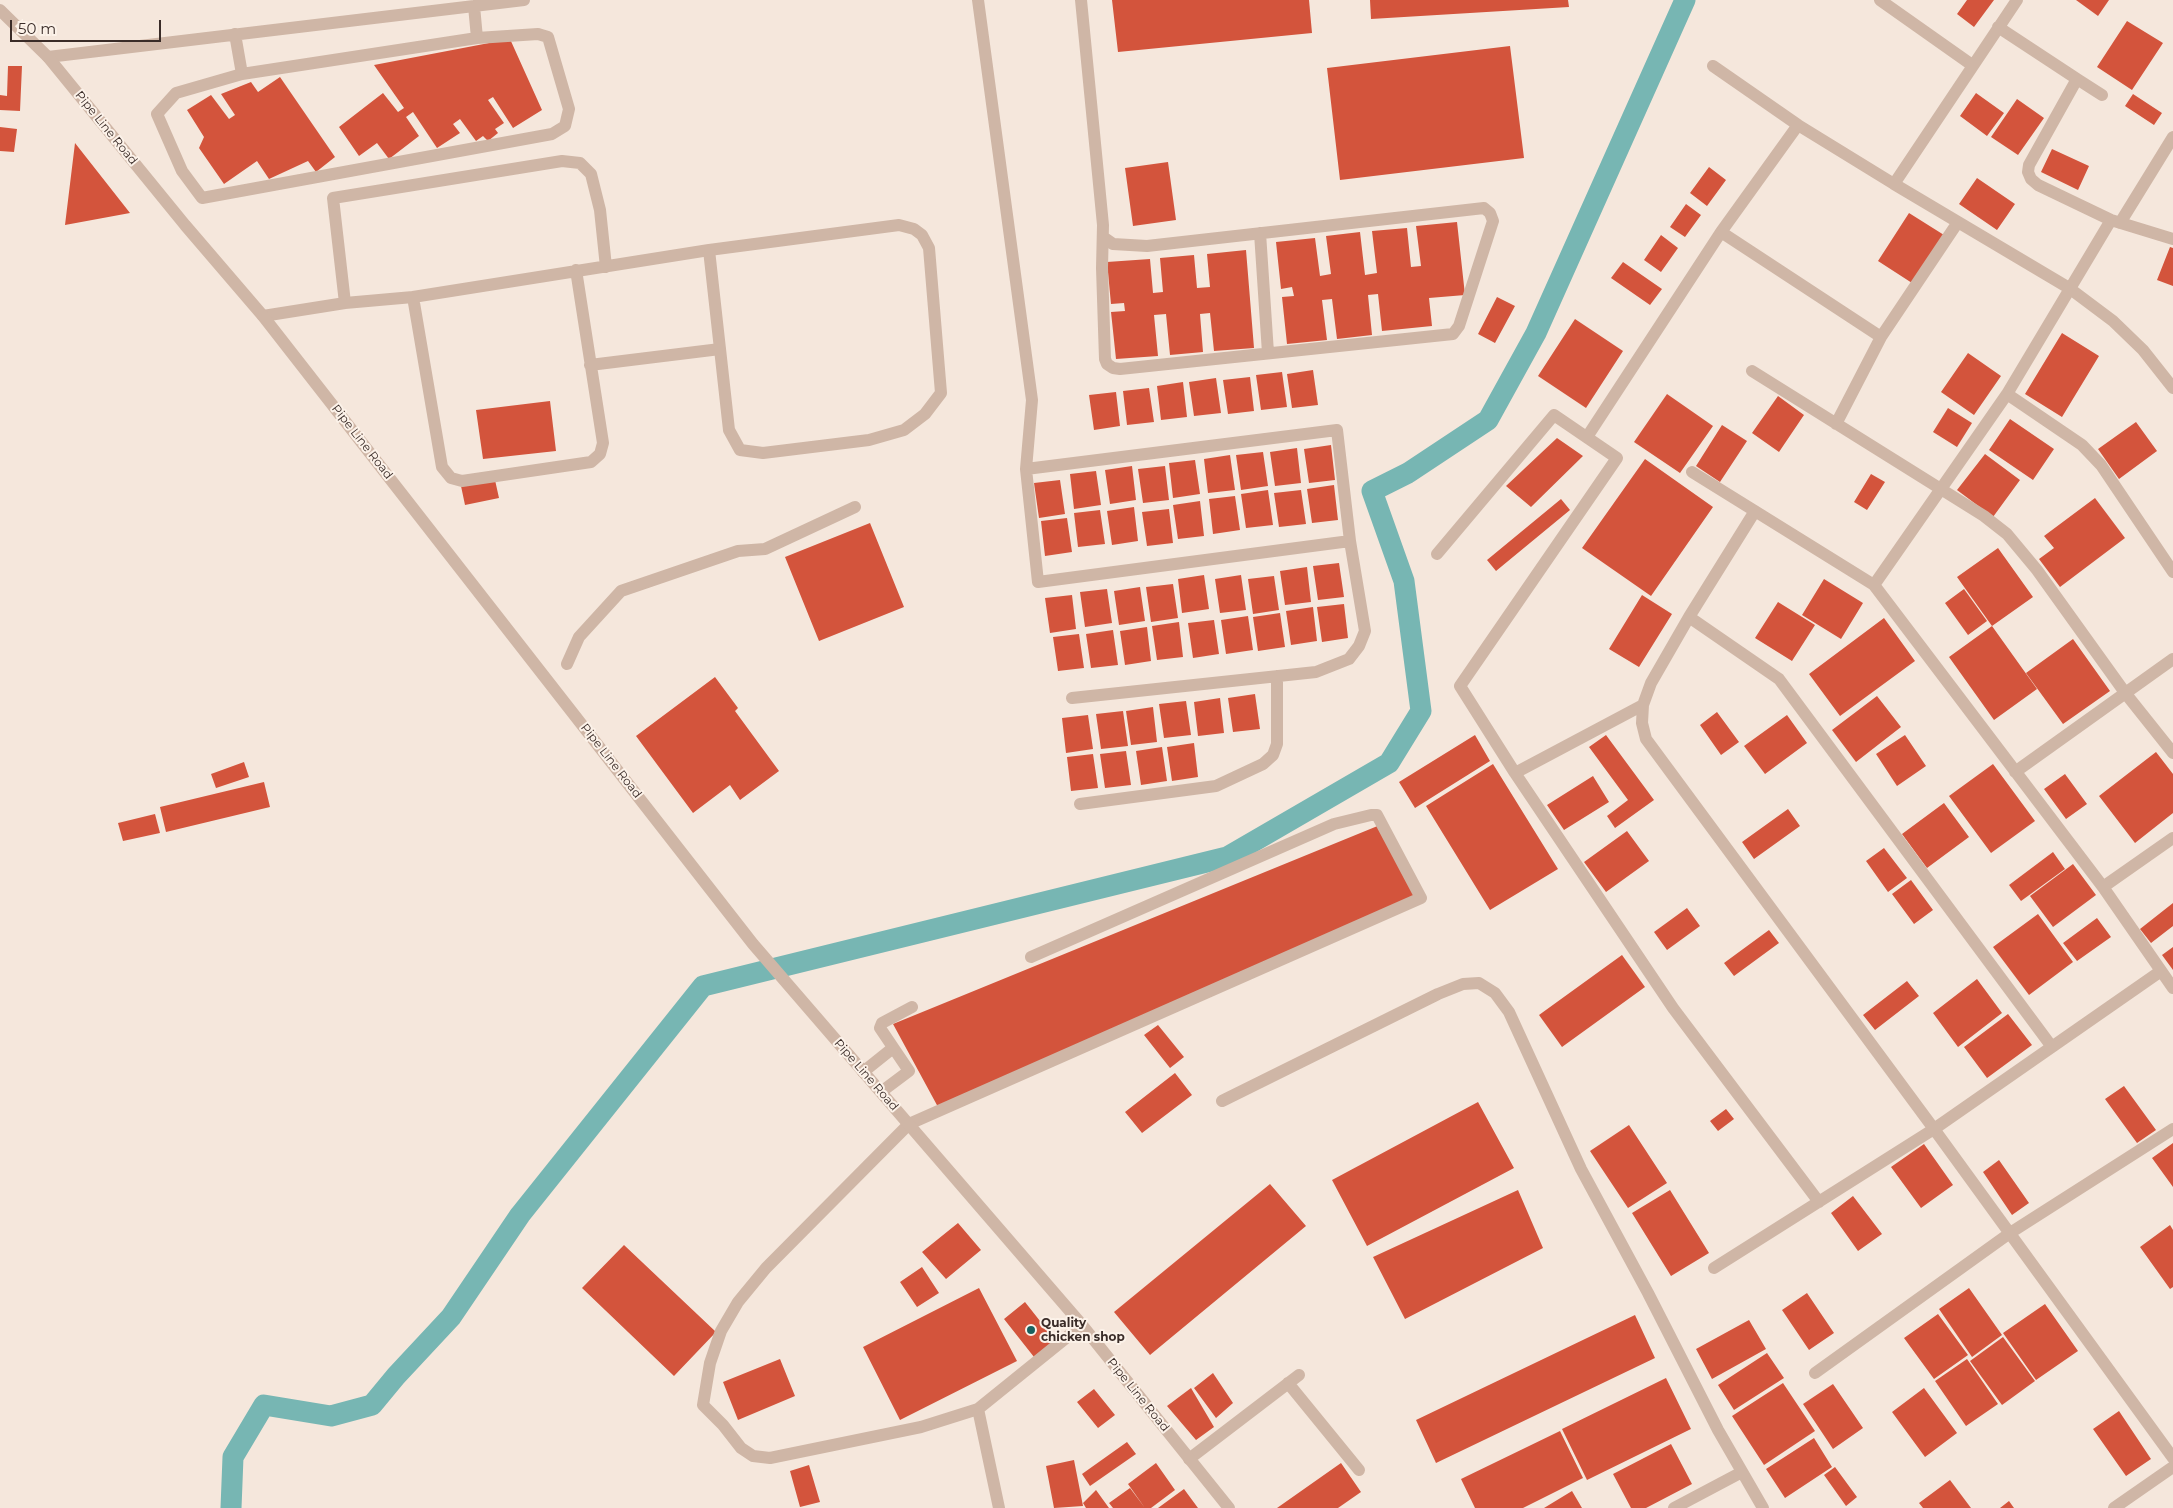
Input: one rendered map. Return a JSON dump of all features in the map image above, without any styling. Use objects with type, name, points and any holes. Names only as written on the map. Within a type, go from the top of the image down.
[{"type":"street","points":[[48,57],[524,0]]},
{"type":"street","points":[[978,0],[1032,400],[1026,469],[1038,582],[1350,541]]},
{"type":"street","points":[[1081,0],[1103,237],[1104,350],[1105,359],[1108,364],[1120,369],[1453,334],[1459,326],[1493,221],[1490,213],[1484,208],[1147,246],[1113,244],[1103,237]]},
{"type":"street","points":[[1880,0],[1972,65]]},
{"type":"street","points":[[1894,184],[2017,0]]},
{"type":"street","points":[[474,6],[478,38]]},
{"type":"street","name":"Pipe Line Road","points":[[0,10],[48,57],[185,226],[263,316],[752,944],[1082,1325],[1228,1508]]},
{"type":"street","points":[[1998,28],[2102,95]]},
{"type":"street","points":[[235,34],[242,74]]},
{"type":"street","points":[[538,34],[548,37],[569,109],[565,126],[552,134],[202,198],[182,171],[157,114],[176,92],[242,74],[478,38],[538,34]]},
{"type":"street","points":[[1713,66],[1798,125],[2069,288],[2113,321],[2144,350],[2173,388]]},
{"type":"street","points":[[2077,79],[2029,165],[2028,172],[2038,185],[2115,222],[2173,239]]},
{"type":"street","points":[[1586,437],[1721,232],[1798,125]]},
{"type":"street","points":[[1874,585],[2007,394],[2069,288],[2173,137]]},
{"type":"street","points":[[345,303],[334,198],[562,160],[580,163],[591,174],[600,210],[606,267]]},
{"type":"street","points":[[1836,424],[1881,337],[1958,222]]},
{"type":"street","points":[[263,316],[345,303],[413,297],[709,250],[899,225],[914,229],[922,235],[929,248],[941,394],[925,414],[904,430],[869,440],[763,453],[740,450],[729,430],[709,250]]},
{"type":"street","points":[[1721,232],[1881,337]]},
{"type":"street","points":[[1260,233],[1268,354]]},
{"type":"street","points":[[413,297],[442,467],[451,478],[462,481],[591,462],[600,454],[603,444],[576,270]]},
{"type":"street","points":[[590,365],[720,349]]},
{"type":"street","points":[[1752,371],[1984,516],[2007,534],[2037,570],[2126,694],[2173,753]]},
{"type":"street","points":[[2007,394],[2082,445],[2095,458],[2173,572]]},
{"type":"street","points":[[1437,554],[1554,415],[1617,458],[1460,686],[1515,773],[1673,1008],[1819,1202]]},
{"type":"street","points":[[1026,469],[1337,430],[1350,541],[1364,631],[1359,646],[1348,659],[1316,672],[1072,698]]},
{"type":"street","points":[[1692,472],[1874,585],[2103,887],[2173,988]]},
{"type":"street","points":[[567,664],[579,638],[621,591],[738,551],[764,549],[855,507]]},
{"type":"street","points":[[1754,511],[1688,617],[1651,683],[1643,705],[1642,722],[1646,739],[1934,1129],[2173,1458]]},
{"type":"street","points":[[1688,617],[1780,679],[2052,1047]]},
{"type":"street","points":[[2015,772],[2173,659]]},
{"type":"street","points":[[1080,804],[1216,786],[1263,764],[1273,755],[1278,744],[1277,676]]},
{"type":"street","points":[[1515,773],[1643,705]]},
{"type":"street","points":[[1031,957],[1334,824],[1371,814],[1377,815],[1421,898],[909,1124],[766,1268],[738,1302],[721,1331],[710,1362],[703,1405],[723,1425],[741,1448],[753,1456],[770,1458],[921,1427],[978,1409],[1082,1325]]},
{"type":"street","points":[[2103,887],[2173,838]]},
{"type":"street","points":[[1714,1268],[1934,1129],[2161,970]]},
{"type":"street","points":[[1222,1101],[1438,994],[1463,984],[1479,983],[1495,993],[1509,1012],[1581,1169],[1648,1293],[1718,1430],[1763,1508]]},
{"type":"street","points":[[881,1092],[909,1071],[880,1028],[882,1023],[912,1007]]},
{"type":"street","points":[[863,1072],[893,1048]]},
{"type":"street","points":[[1815,1373],[2010,1233],[2173,1129]]},
{"type":"street","points":[[1189,1458],[1298,1375]]},
{"type":"street","points":[[1288,1383],[1359,1470]]},
{"type":"street","points":[[978,1409],[999,1508]]},
{"type":"street","points":[[2114,1508],[2173,1467]]},
{"type":"street","points":[[1674,1508],[1742,1472]]},
{"type":"building","points":[[1112,0],[1309,0],[1312,33],[1118,52]]},
{"type":"building","points":[[1370,0],[1568,0],[1569,7],[1371,19]]},
{"type":"building","points":[[1967,0],[1994,0],[1974,27],[1957,14]]},
{"type":"building","points":[[2076,0],[2109,0],[2098,16]]},
{"type":"building","points":[[2127,21],[2163,43],[2132,90],[2097,67]]},
{"type":"building","points":[[510,39],[542,110],[513,128],[493,97],[488,100],[504,123],[495,129],[498,133],[488,141],[483,136],[476,141],[460,119],[453,124],[460,133],[437,148],[413,112],[406,117],[419,136],[389,159],[377,143],[359,156],[339,127],[383,93],[398,112],[404,108],[374,65]]},
{"type":"building","points":[[1510,46],[1524,158],[1340,180],[1327,68]]},
{"type":"building","points":[[8,66],[22,66],[20,111],[0,110],[0,95],[7,96]]},
{"type":"building","points":[[280,77],[335,157],[316,172],[308,161],[269,179],[257,161],[224,184],[199,148],[204,137],[187,110],[211,95],[229,119],[235,115],[221,94],[251,82],[258,92]]},
{"type":"building","points":[[1976,93],[2004,113],[1987,136],[1960,116]]},
{"type":"building","points":[[2133,94],[2162,113],[2154,125],[2125,106]]},
{"type":"building","points":[[2017,99],[2044,118],[2018,155],[1991,137]]},
{"type":"building","points":[[0,127],[17,129],[14,152],[0,151]]},
{"type":"building","points":[[75,143],[130,213],[65,225]]},
{"type":"building","points":[[2052,149],[2089,166],[2078,190],[2041,172]]},
{"type":"building","points":[[1168,162],[1176,220],[1133,226],[1125,168]]},
{"type":"building","points":[[1709,167],[1726,180],[1707,206],[1690,193]]},
{"type":"building","points":[[1977,178],[2015,204],[1997,230],[1959,204]]},
{"type":"building","points":[[1686,204],[1701,215],[1685,237],[1670,227]]},
{"type":"building","points":[[1909,213],[1944,235],[1912,283],[1878,261]]},
{"type":"building","points":[[1457,222],[1465,295],[1429,298],[1432,326],[1382,331],[1378,294],[1368,295],[1372,335],[1337,339],[1332,299],[1322,300],[1327,340],[1287,344],[1282,297],[1294,296],[1292,287],[1281,289],[1276,242],[1315,238],[1320,276],[1331,274],[1326,236],[1360,232],[1365,275],[1377,273],[1372,231],[1407,228],[1411,267],[1421,266],[1416,226]]},
{"type":"building","points":[[1661,235],[1678,248],[1661,272],[1644,260]]},
{"type":"building","points":[[2170,247],[2173,248],[2173,286],[2157,280]]},
{"type":"building","points":[[1246,250],[1254,348],[1214,351],[1210,313],[1200,314],[1203,352],[1170,355],[1166,314],[1154,315],[1158,356],[1116,359],[1111,312],[1125,311],[1124,303],[1111,304],[1107,262],[1150,259],[1153,293],[1163,292],[1160,258],[1194,255],[1197,288],[1210,287],[1207,254]]},
{"type":"building","points":[[1623,262],[1662,289],[1650,305],[1611,278]]},
{"type":"building","points":[[1497,297],[1515,306],[1495,343],[1478,334]]},
{"type":"building","points":[[1575,319],[1623,351],[1586,408],[1538,376]]},
{"type":"building","points":[[2062,333],[2099,356],[2062,417],[2025,394]]},
{"type":"building","points":[[1968,353],[2001,376],[1974,415],[1941,392]]},
{"type":"building","points":[[1313,370],[1318,405],[1292,408],[1287,374]]},
{"type":"building","points":[[1282,372],[1287,407],[1261,410],[1256,375]]},
{"type":"building","points":[[1250,377],[1254,411],[1228,414],[1223,380]]},
{"type":"building","points":[[1216,378],[1221,413],[1194,416],[1189,382]]},
{"type":"building","points":[[1183,382],[1187,417],[1161,420],[1157,386]]},
{"type":"building","points":[[1149,388],[1154,422],[1127,425],[1123,391]]},
{"type":"building","points":[[1116,392],[1120,426],[1094,430],[1089,395]]},
{"type":"building","points":[[1667,394],[1713,426],[1680,473],[1634,442]]},
{"type":"building","points":[[1778,396],[1804,415],[1779,452],[1752,433]]},
{"type":"building","points":[[550,401],[556,451],[483,459],[476,410]]},
{"type":"building","points":[[1948,408],[1972,423],[1957,447],[1933,432]]},
{"type":"building","points":[[2010,419],[2054,449],[2033,480],[1989,450]]},
{"type":"building","points":[[2136,422],[2157,451],[2119,479],[2098,449]]},
{"type":"building","points":[[1722,425],[1747,441],[1720,482],[1696,466]]},
{"type":"building","points":[[1557,438],[1583,456],[1531,507],[1506,486]]},
{"type":"building","points":[[1331,445],[1335,480],[1309,483],[1304,449]]},
{"type":"building","points":[[1297,448],[1301,483],[1275,486],[1270,452]]},
{"type":"building","points":[[1263,452],[1268,486],[1241,490],[1236,455]]},
{"type":"building","points":[[1985,454],[2020,480],[1993,517],[1957,490]]},
{"type":"building","points":[[1230,455],[1235,490],[1208,493],[1204,459]]},
{"type":"building","points":[[1645,459],[1713,507],[1651,596],[1582,548]]},
{"type":"building","points":[[1195,460],[1200,494],[1173,498],[1169,463]]},
{"type":"building","points":[[1132,466],[1136,500],[1110,504],[1105,470]]},
{"type":"building","points":[[1165,466],[1169,500],[1143,503],[1138,469]]},
{"type":"building","points":[[1096,471],[1101,505],[1074,509],[1070,474]]},
{"type":"building","points":[[1871,474],[1885,482],[1867,510],[1854,502]]},
{"type":"building","points":[[495,480],[499,498],[465,505],[461,486]]},
{"type":"building","points":[[1060,480],[1065,514],[1039,518],[1034,483]]},
{"type":"building","points":[[1334,485],[1338,520],[1312,523],[1307,489]]},
{"type":"building","points":[[1268,490],[1273,525],[1246,528],[1241,494]]},
{"type":"building","points":[[1301,490],[1306,524],[1279,527],[1274,493]]},
{"type":"building","points":[[1235,496],[1240,530],[1213,534],[1209,499]]},
{"type":"building","points":[[2095,498],[2125,538],[2060,587],[2039,559],[2054,548],[2044,536]]},
{"type":"building","points":[[1561,499],[1570,510],[1496,571],[1487,560]]},
{"type":"building","points":[[1200,501],[1204,536],[1178,539],[1173,505]]},
{"type":"building","points":[[1134,507],[1138,541],[1112,545],[1107,511]]},
{"type":"building","points":[[1169,509],[1173,543],[1147,546],[1142,512]]},
{"type":"building","points":[[1100,510],[1105,544],[1078,547],[1074,513]]},
{"type":"building","points":[[1067,518],[1072,552],[1045,556],[1041,521]]},
{"type":"building","points":[[870,523],[904,607],[819,641],[785,557]]},
{"type":"building","points":[[1998,548],[2033,597],[1992,626],[1957,577]]},
{"type":"building","points":[[1339,563],[1344,597],[1318,600],[1313,566]]},
{"type":"building","points":[[1307,567],[1311,602],[1285,605],[1280,571]]},
{"type":"building","points":[[1204,575],[1209,609],[1182,613],[1178,579]]},
{"type":"building","points":[[1241,575],[1246,610],[1220,613],[1215,579]]},
{"type":"building","points":[[1274,576],[1279,610],[1253,614],[1248,579]]},
{"type":"building","points":[[1824,579],[1863,603],[1841,639],[1802,615]]},
{"type":"building","points":[[1173,584],[1178,618],[1151,622],[1146,587]]},
{"type":"building","points":[[1140,587],[1145,621],[1119,625],[1114,591]]},
{"type":"building","points":[[1107,589],[1112,623],[1085,627],[1080,592]]},
{"type":"building","points":[[1964,589],[1987,621],[1968,635],[1945,603]]},
{"type":"building","points":[[1072,595],[1076,629],[1050,633],[1045,598]]},
{"type":"building","points":[[1642,595],[1672,614],[1639,667],[1609,649]]},
{"type":"building","points":[[1778,602],[1815,625],[1792,661],[1755,638]]},
{"type":"building","points":[[1344,604],[1348,638],[1322,642],[1317,607]]},
{"type":"building","points":[[1313,607],[1317,641],[1291,645],[1286,611]]},
{"type":"building","points":[[1280,613],[1285,647],[1258,651],[1253,617]]},
{"type":"building","points":[[1248,616],[1253,650],[1226,654],[1221,620]]},
{"type":"building","points":[[1884,618],[1915,661],[1840,716],[1809,674]]},
{"type":"building","points":[[1214,620],[1219,654],[1193,658],[1188,623]]},
{"type":"building","points":[[1179,622],[1183,657],[1157,660],[1152,626]]},
{"type":"building","points":[[1992,626],[2037,689],[1994,720],[1949,657]]},
{"type":"building","points":[[1147,627],[1151,661],[1125,665],[1120,631]]},
{"type":"building","points":[[1113,630],[1118,665],[1091,668],[1086,634]]},
{"type":"building","points":[[1079,634],[1084,668],[1058,671],[1053,637]]},
{"type":"building","points":[[2073,639],[2110,691],[2063,724],[2026,673]]},
{"type":"building","points":[[715,677],[738,708],[735,711],[779,771],[740,800],[730,785],[693,813],[636,736]]},
{"type":"building","points":[[1255,694],[1260,729],[1233,732],[1228,698]]},
{"type":"building","points":[[1877,696],[1901,727],[1856,762],[1832,730]]},
{"type":"building","points":[[1220,698],[1224,733],[1198,736],[1194,702]]},
{"type":"building","points":[[1186,701],[1191,735],[1164,738],[1159,704]]},
{"type":"building","points":[[1153,707],[1157,742],[1131,745],[1126,711]]},
{"type":"building","points":[[1123,711],[1128,746],[1101,749],[1096,714]]},
{"type":"building","points":[[1717,712],[1739,742],[1721,755],[1700,725]]},
{"type":"building","points":[[1088,715],[1093,749],[1066,753],[1062,718]]},
{"type":"building","points":[[1787,715],[1807,743],[1765,774],[1744,746]]},
{"type":"building","points":[[1475,735],[1490,761],[1415,808],[1399,782]]},
{"type":"building","points":[[1606,735],[1654,800],[1615,828],[1607,816],[1628,800],[1589,747]]},
{"type":"building","points":[[1905,735],[1926,766],[1897,786],[1876,754]]},
{"type":"building","points":[[1194,743],[1198,777],[1172,781],[1167,747]]},
{"type":"building","points":[[1162,747],[1167,781],[1141,785],[1136,751]]},
{"type":"building","points":[[1126,751],[1131,785],[1105,788],[1100,754]]},
{"type":"building","points":[[2156,752],[2173,774],[2173,813],[2135,843],[2099,796]]},
{"type":"building","points":[[1093,754],[1098,788],[1071,791],[1067,757]]},
{"type":"building","points":[[244,762],[249,777],[216,788],[211,774]]},
{"type":"building","points":[[1493,764],[1558,869],[1490,910],[1426,806]]},
{"type":"building","points":[[1993,764],[2035,821],[1991,853],[1949,796]]},
{"type":"building","points":[[2065,774],[2087,804],[2066,819],[2044,789]]},
{"type":"building","points":[[1593,776],[1609,802],[1564,830],[1547,805]]},
{"type":"building","points":[[264,782],[270,807],[166,832],[160,807]]},
{"type":"building","points":[[1944,803],[1969,837],[1927,868],[1902,834]]},
{"type":"building","points":[[1788,809],[1800,826],[1754,859],[1742,842]]},
{"type":"building","points":[[155,814],[160,833],[123,841],[118,823]]},
{"type":"building","points":[[1380,825],[1415,896],[938,1107],[893,1024]]},
{"type":"building","points":[[1627,831],[1649,861],[1606,892],[1584,862]]},
{"type":"building","points":[[1884,848],[1907,878],[1888,892],[1866,861]]},
{"type":"building","points":[[2053,852],[2065,869],[2021,901],[2009,885]]},
{"type":"building","points":[[2073,864],[2096,895],[2053,927],[2030,896]]},
{"type":"building","points":[[1911,880],[1933,910],[1914,924],[1892,894]]},
{"type":"building","points":[[2173,903],[2173,926],[2151,943],[2140,929]]},
{"type":"building","points":[[1687,908],[1700,926],[1667,950],[1654,932]]},
{"type":"building","points":[[2038,914],[2073,962],[2029,995],[1993,947]]},
{"type":"building","points":[[2097,918],[2111,937],[2077,961],[2063,943]]},
{"type":"building","points":[[1769,930],[1779,943],[1734,976],[1724,963]]},
{"type":"building","points":[[2173,947],[2173,970],[2162,955]]},
{"type":"building","points":[[1622,955],[1645,987],[1562,1047],[1539,1015]]},
{"type":"building","points":[[1977,979],[2002,1013],[1958,1047],[1933,1013]]},
{"type":"building","points":[[1907,981],[1919,996],[1875,1030],[1863,1015]]},
{"type":"building","points":[[2008,1014],[2032,1045],[1987,1078],[1964,1047]]},
{"type":"building","points":[[1158,1025],[1184,1057],[1170,1068],[1144,1035]]},
{"type":"building","points":[[1175,1073],[1192,1095],[1142,1133],[1125,1112]]},
{"type":"building","points":[[2124,1086],[2156,1130],[2137,1143],[2105,1099]]},
{"type":"building","points":[[1478,1102],[1514,1168],[1367,1246],[1332,1180]]},
{"type":"building","points":[[1726,1109],[1734,1119],[1718,1131],[1710,1121]]},
{"type":"building","points":[[1629,1125],[1667,1183],[1628,1208],[1590,1151]]},
{"type":"building","points":[[2173,1143],[2173,1187],[2152,1158]]},
{"type":"building","points":[[1924,1144],[1953,1185],[1921,1208],[1891,1167]]},
{"type":"building","points":[[1999,1160],[2029,1203],[2012,1215],[1983,1172]]},
{"type":"building","points":[[1270,1184],[1306,1226],[1150,1355],[1114,1312]]},
{"type":"building","points":[[1518,1190],[1543,1248],[1405,1319],[1373,1257]]},
{"type":"building","points":[[1670,1190],[1709,1253],[1671,1276],[1632,1213]]},
{"type":"building","points":[[1853,1196],[1882,1234],[1858,1251],[1831,1213]]},
{"type":"building","points":[[958,1223],[981,1250],[946,1279],[922,1252]]},
{"type":"building","points":[[2170,1225],[2173,1230],[2173,1287],[2170,1289],[2140,1247]]},
{"type":"building","points":[[624,1245],[716,1332],[674,1376],[582,1288]]},
{"type":"building","points":[[922,1267],[939,1293],[917,1307],[900,1282]]},
{"type":"building","points":[[979,1288],[1017,1361],[900,1420],[863,1347]]},
{"type":"building","points":[[1969,1288],[2002,1335],[1972,1357],[1939,1309]]},
{"type":"building","points":[[1807,1293],[1834,1333],[1809,1350],[1782,1310]]},
{"type":"building","points":[[1025,1302],[1055,1340],[1034,1357],[1004,1319]]},
{"type":"building","points":[[2045,1304],[2078,1351],[2036,1380],[2003,1333]]},
{"type":"building","points":[[1938,1314],[1968,1355],[1934,1379],[1904,1338]]},
{"type":"building","points":[[1635,1315],[1655,1358],[1436,1463],[1416,1420]]},
{"type":"building","points":[[1749,1320],[1766,1349],[1712,1379],[1696,1349]]},
{"type":"building","points":[[2003,1337],[2035,1381],[2002,1405],[1970,1361]]},
{"type":"building","points":[[1767,1353],[1784,1378],[1734,1410],[1718,1385]]},
{"type":"building","points":[[780,1359],[795,1396],[738,1420],[723,1382]]},
{"type":"building","points":[[1967,1359],[1998,1404],[1966,1426],[1935,1381]]},
{"type":"building","points":[[1213,1373],[1233,1403],[1216,1418],[1194,1388]]},
{"type":"building","points":[[1666,1378],[1691,1429],[1587,1480],[1562,1429]]},
{"type":"building","points":[[1783,1383],[1815,1431],[1764,1465],[1732,1416]]},
{"type":"building","points":[[1833,1384],[1863,1428],[1833,1449],[1803,1404]]},
{"type":"building","points":[[1191,1388],[1214,1427],[1196,1440],[1167,1406]]},
{"type":"building","points":[[1924,1388],[1957,1433],[1925,1457],[1892,1412]]},
{"type":"building","points":[[1094,1389],[1115,1415],[1098,1428],[1077,1402]]},
{"type":"building","points":[[2119,1411],[2151,1459],[2126,1476],[2093,1429]]},
{"type":"building","points":[[1560,1431],[1583,1478],[1523,1508],[1475,1508],[1461,1479]]},
{"type":"building","points":[[1814,1438],[1832,1467],[1785,1498],[1766,1469]]},
{"type":"building","points":[[1127,1442],[1136,1454],[1090,1486],[1082,1474]]},
{"type":"building","points":[[1671,1444],[1692,1484],[1646,1508],[1631,1508],[1613,1474]]},
{"type":"building","points":[[1074,1460],[1083,1506],[1054,1508],[1046,1466]]},
{"type":"building","points":[[1156,1463],[1175,1490],[1151,1508],[1145,1508],[1128,1484]]},
{"type":"building","points":[[1341,1463],[1361,1492],[1338,1508],[1277,1508]]},
{"type":"building","points":[[809,1465],[820,1502],[800,1507],[790,1471]]},
{"type":"building","points":[[1835,1467],[1857,1497],[1846,1506],[1824,1475]]},
{"type":"building","points":[[1950,1480],[1971,1508],[1923,1508],[1919,1503]]},
{"type":"building","points":[[1130,1488],[1145,1508],[1113,1508],[1109,1503]]},
{"type":"building","points":[[1184,1489],[1198,1508],[1158,1508]]},
{"type":"building","points":[[1096,1490],[1109,1508],[1086,1508],[1083,1503]]},
{"type":"building","points":[[1572,1491],[1582,1508],[1544,1508]]},
{"type":"building","points":[[2009,1501],[2014,1508],[2000,1508]]},
{"type":"waterway","points":[[231,1508],[233,1457],[264,1405],[331,1416],[372,1405],[396,1376],[451,1317],[520,1215],[703,986],[1227,857],[1389,763],[1421,711],[1404,581],[1372,491],[1408,473],[1488,420],[1536,333],[1685,0]]},
{"type":"place","name":"Quality chicken shop","points":[[1031,1330]]}]
